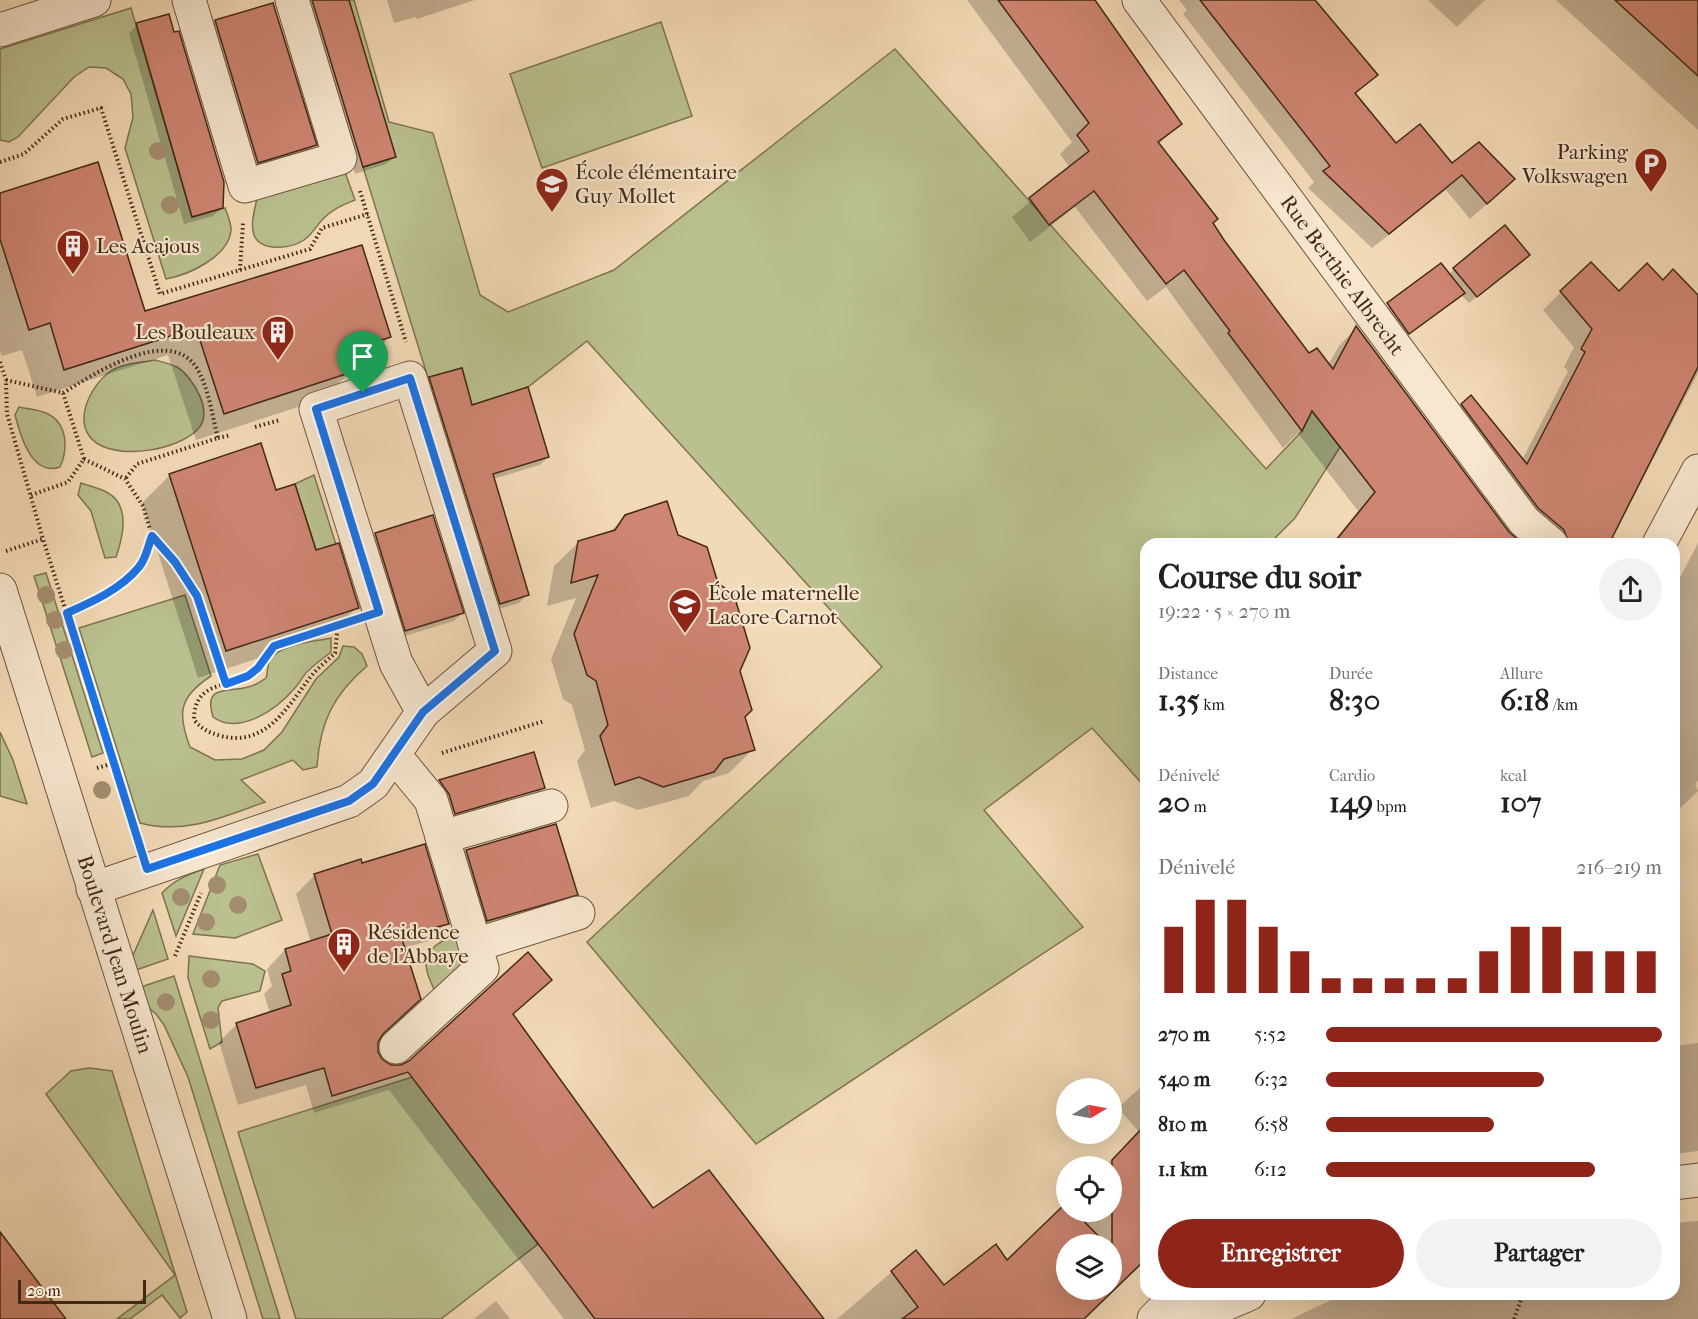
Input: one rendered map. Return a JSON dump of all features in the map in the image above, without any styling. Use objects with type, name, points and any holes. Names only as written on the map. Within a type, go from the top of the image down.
[{"type":"street","points":[[0,30],[94,0]]},
{"type":"street","points":[[189,0],[245,186],[340,158],[292,0]]},
{"type":"street","name":"Rue Berthie Albrecht","points":[[1139,0],[1517,512],[1545,538]]},
{"type":"street","points":[[93,889],[349,801],[373,784],[423,712],[495,651],[410,378],[316,409],[396,663],[423,712]]},
{"type":"street","points":[[1662,538],[1698,471]]},
{"type":"street","name":"Boulevard Jean Moulin","points":[[0,590],[230,1319]]},
{"type":"street","points":[[394,755],[430,800],[482,968],[396,1047]]},
{"type":"street","points":[[442,837],[551,807]]},
{"type":"street","points":[[475,945],[578,913]]},
{"type":"street","points":[[1680,1182],[1698,1180]]},
{"type":"street","points":[[1155,1319],[1173,1300]]},
{"type":"street","points":[[1190,1319],[1235,1300]]},
{"type":"path","points":[[0,162],[24,154],[63,119],[101,108],[160,294],[310,249],[322,228],[368,214]]},
{"type":"path","points":[[340,158],[354,172],[368,214],[405,335],[410,378]]},
{"type":"path","points":[[240,270],[245,186]]},
{"type":"path","points":[[6,380],[63,393],[127,358],[160,351],[181,354],[196,367],[218,438]]},
{"type":"path","points":[[0,362],[6,380],[7,414],[43,539],[147,869]]},
{"type":"path","points":[[63,393],[84,459],[124,478],[143,506],[152,536],[175,562],[197,596],[226,684]]},
{"type":"path","points":[[124,478],[137,464],[231,435]]},
{"type":"path","points":[[31,495],[68,482],[84,459]]},
{"type":"path","points":[[67,613],[98,599],[141,566],[152,536]]},
{"type":"path","points":[[0,553],[43,539]]},
{"type":"path","points":[[338,625],[335,653],[310,677],[289,708],[270,727],[252,737],[228,737],[204,731],[194,720],[194,708],[200,695],[210,688],[248,676],[258,668],[274,646],[338,625],[379,612]]},
{"type":"path","points":[[394,755],[440,754],[544,721]]},
{"type":"path","points":[[175,956],[220,845]]},
{"type":"path","points":[[1514,1319],[1521,1300]]},
{"type":"green space","points":[[348,0],[354,0],[389,122],[433,133],[480,295],[508,312],[614,270],[895,49],[1266,469],[1302,431],[1312,411],[1340,447],[1295,518],[1275,538],[1140,538],[1140,781],[1092,728],[984,810],[1083,927],[756,1144],[587,942],[882,667],[587,341],[528,387],[472,405],[462,368],[428,378],[363,167],[395,157]]},
{"type":"green space","points":[[131,8],[192,217],[225,208],[231,225],[228,240],[215,257],[195,269],[166,279],[125,148],[133,117],[131,94],[123,79],[106,68],[89,67],[74,77],[18,137],[9,142],[0,140],[0,49]]},
{"type":"green space","points":[[661,22],[692,116],[542,168],[510,74]]},
{"type":"green space","points":[[345,172],[355,200],[330,213],[310,235],[299,243],[285,247],[270,247],[258,241],[252,226],[257,198]]},
{"type":"green space","points":[[155,360],[177,367],[195,387],[203,405],[202,423],[197,430],[177,443],[149,450],[121,451],[98,444],[85,428],[84,417],[90,396],[96,386],[116,368]]},
{"type":"green space","points":[[19,407],[45,413],[55,418],[63,431],[65,445],[60,467],[41,466],[28,452],[15,415]]},
{"type":"green space","points":[[314,475],[356,608],[337,615],[295,484]]},
{"type":"green space","points":[[81,483],[108,493],[120,506],[123,531],[116,557],[105,558],[91,511],[78,495]]},
{"type":"green space","points":[[46,573],[103,753],[92,757],[34,576]]},
{"type":"green space","points":[[185,595],[211,676],[192,691],[187,699],[182,715],[183,725],[190,747],[215,760],[242,759],[264,750],[282,732],[316,679],[339,657],[343,646],[354,647],[362,654],[367,666],[345,688],[330,710],[321,736],[317,767],[303,770],[293,760],[241,780],[265,802],[204,823],[173,827],[157,826],[140,823],[79,628]]},
{"type":"green space","points":[[331,638],[331,652],[314,665],[287,697],[268,712],[246,722],[223,722],[213,717],[211,699],[214,695],[225,690],[255,685],[262,681],[266,678],[268,664],[275,654],[298,644]]},
{"type":"green space","points":[[0,732],[13,760],[27,804],[0,796]]},
{"type":"green space","points":[[258,854],[282,920],[235,938],[193,934],[220,865]]},
{"type":"green space","points":[[204,869],[176,936],[162,893],[181,878]]},
{"type":"green space","points":[[153,910],[168,959],[133,971],[130,962]]},
{"type":"green space","points":[[458,933],[462,953],[459,967],[451,979],[436,993],[427,971],[428,956],[438,944]]},
{"type":"green space","points":[[189,956],[253,964],[265,971],[260,991],[222,1001],[218,1008],[222,1042],[210,1049],[188,978]]},
{"type":"green space","points":[[174,976],[280,1319],[263,1319],[188,1077],[164,1025],[156,1014],[143,1003],[138,988]]},
{"type":"green space","points":[[89,1068],[112,1071],[187,1312],[180,1318],[162,1295],[130,1319],[117,1319],[175,1275],[46,1094],[71,1071]]},
{"type":"green space","points":[[412,1077],[538,1244],[441,1319],[296,1319],[238,1132]]},
{"type":"building","points":[[312,0],[349,0],[396,157],[363,167]]},
{"type":"building","points":[[998,0],[1095,0],[1182,124],[1158,142],[1218,219],[1213,223],[1224,240],[1309,353],[1317,348],[1333,369],[1356,326],[1509,532],[1516,538],[1338,538],[1375,492],[1312,411],[1302,431],[1184,270],[1166,284],[1094,191],[1049,225],[1029,198],[1089,151],[1077,135],[1089,123]]},
{"type":"building","points":[[1200,0],[1315,0],[1378,75],[1355,93],[1396,143],[1420,124],[1452,163],[1479,142],[1515,179],[1487,204],[1462,175],[1389,234],[1323,171],[1330,166]]},
{"type":"building","points":[[1615,0],[1698,0],[1698,76]]},
{"type":"building","points":[[273,3],[317,145],[258,163],[215,20]]},
{"type":"building","points":[[169,14],[174,32],[179,31],[224,182],[223,208],[192,217],[136,23]]},
{"type":"building","points":[[98,162],[145,311],[362,245],[391,337],[346,351],[352,372],[224,414],[196,328],[64,370],[50,323],[29,330],[0,239],[0,193]]},
{"type":"building","points":[[1505,225],[1530,255],[1477,297],[1453,268]]},
{"type":"building","points":[[1591,262],[1619,291],[1647,263],[1663,280],[1673,269],[1698,295],[1698,367],[1612,538],[1567,538],[1564,530],[1538,508],[1461,404],[1471,395],[1527,464],[1585,352],[1581,349],[1592,329],[1560,291]]},
{"type":"building","points":[[1441,263],[1465,293],[1409,334],[1387,303]]},
{"type":"building","points":[[462,368],[472,405],[528,387],[549,457],[493,474],[529,595],[500,604],[429,377]]},
{"type":"building","points":[[261,443],[276,490],[295,484],[316,550],[339,543],[359,608],[226,651],[169,474]]},
{"type":"building","points":[[667,501],[678,535],[707,547],[718,583],[734,595],[750,648],[740,671],[752,710],[745,717],[755,750],[724,759],[714,772],[663,787],[639,777],[615,785],[600,736],[608,725],[596,681],[587,675],[574,634],[598,575],[571,583],[578,541],[615,530],[625,515]]},
{"type":"building","points":[[433,515],[464,613],[405,631],[375,533]]},
{"type":"building","points":[[534,752],[545,788],[455,814],[449,794],[439,780]]},
{"type":"building","points":[[556,824],[578,895],[487,921],[466,850]]},
{"type":"building","points":[[425,844],[449,924],[401,936],[421,999],[383,1034],[378,1042],[378,1052],[382,1059],[391,1065],[401,1065],[409,1061],[528,952],[552,980],[513,1014],[653,1208],[709,1170],[824,1319],[595,1319],[408,1072],[332,1096],[324,1068],[256,1088],[236,1023],[291,1005],[282,974],[291,971],[285,949],[332,934],[314,874],[361,859],[362,863]]},
{"type":"building","points":[[1140,1130],[1140,1265],[1122,1282],[1122,1234],[1112,1234],[1112,1222],[1122,1222],[1122,1156],[1116,1156]]},
{"type":"building","points":[[1056,1213],[1056,1222],[1085,1222],[1096,1234],[1056,1234],[1056,1300],[1104,1300],[1084,1319],[902,1319],[918,1307],[891,1271],[916,1250],[944,1285],[996,1244],[1007,1260]]},
{"type":"building","points":[[0,1232],[66,1319],[0,1319]]},
{"type":"place","name":"Parking Volkswagen","points":[[1651,193]]},
{"type":"place","name":"École élémentaire Guy Mollet","points":[[552,213]]},
{"type":"place","name":"Les Acajous","points":[[73,275]]},
{"type":"place","name":"Les Bouleaux","points":[[278,361]]},
{"type":"place","name":"École maternelle Lacore-Carnot","points":[[685,634]]},
{"type":"place","name":"Résidence de l'Abbaye","points":[[344,973]]},
{"type":"route","points":[[410,378],[495,651],[423,712],[373,784],[349,801],[147,869],[67,613],[98,599],[141,566],[152,536],[175,562],[197,596],[226,684],[248,676],[258,668],[274,646],[379,612],[316,409],[363,393],[410,378]]}]
